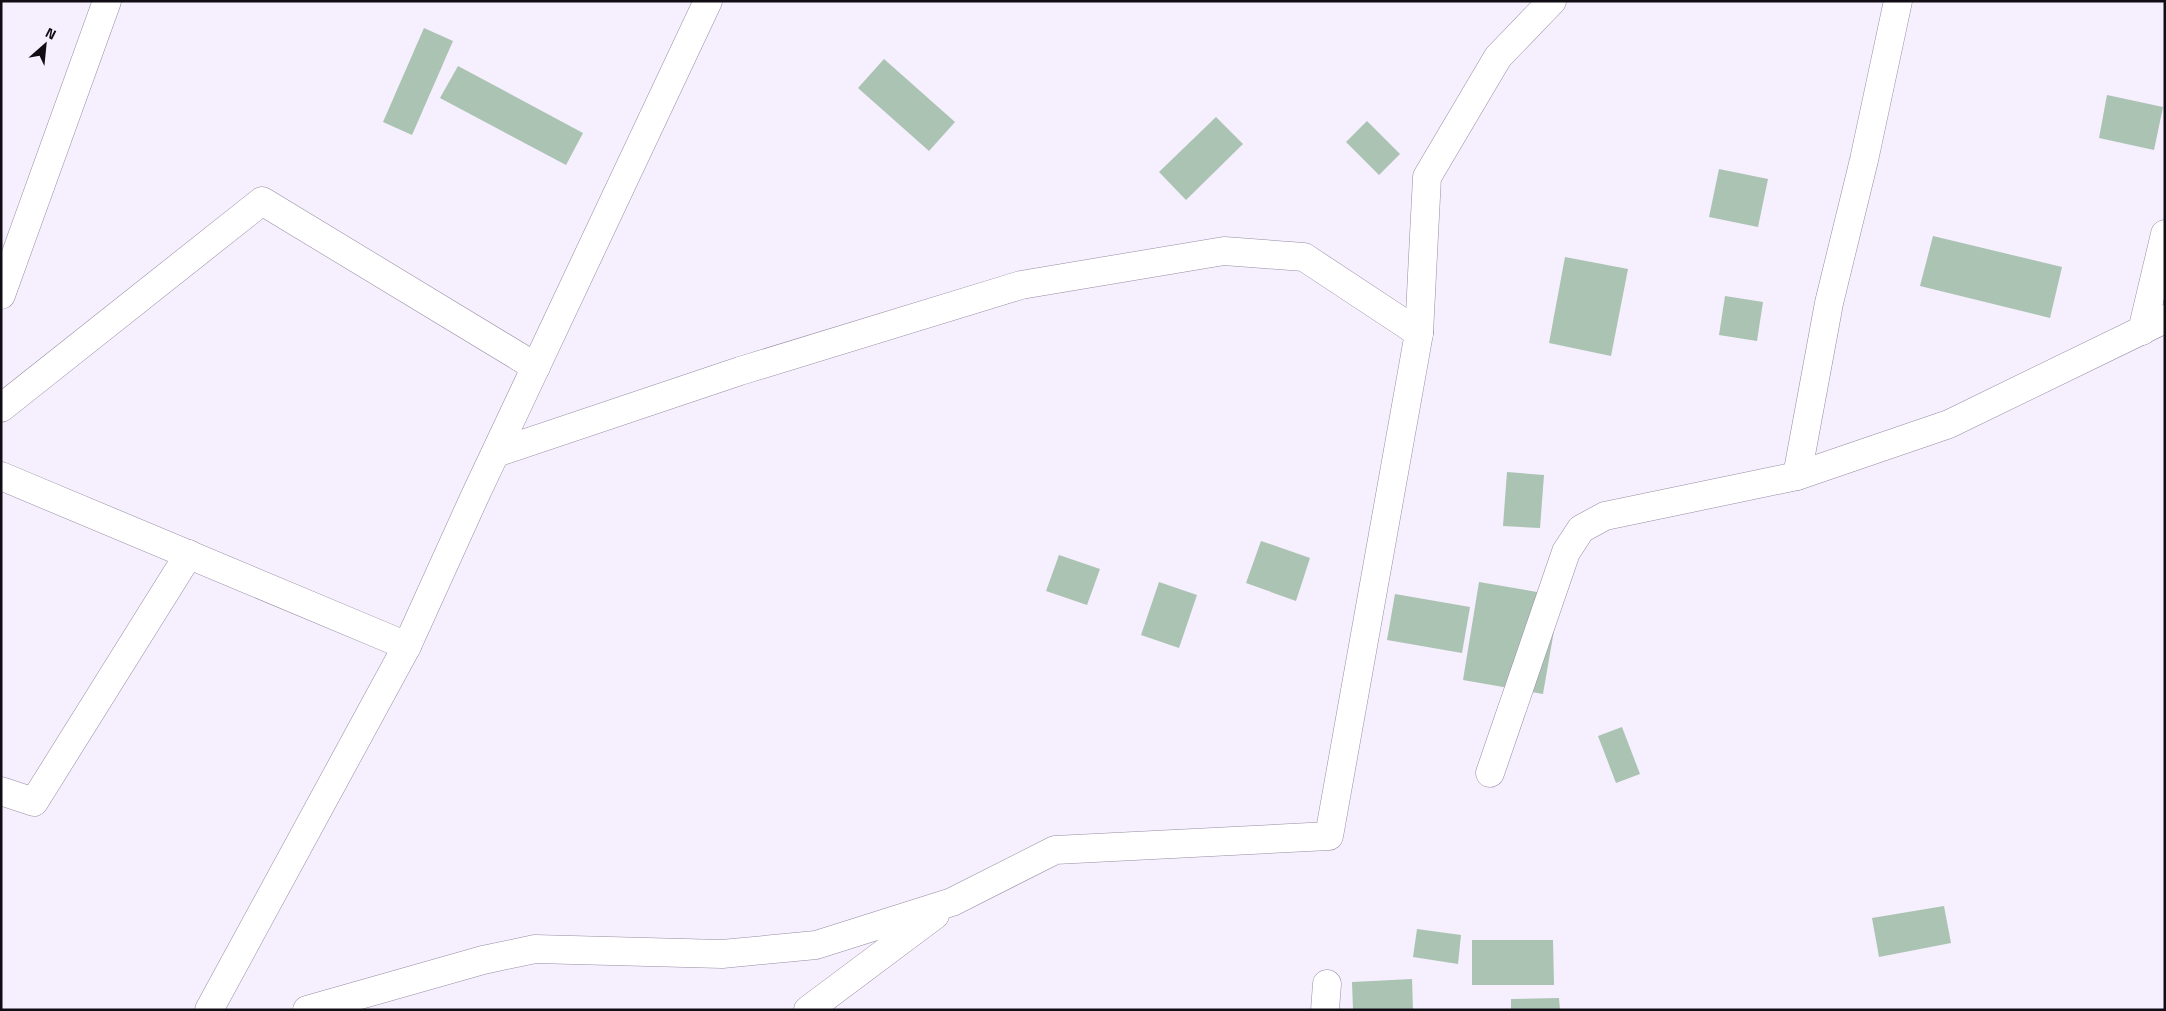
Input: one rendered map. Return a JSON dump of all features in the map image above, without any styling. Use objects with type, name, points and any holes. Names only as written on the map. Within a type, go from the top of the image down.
[{"type":"street","points":[[1,295],[107,1]]},
{"type":"street","points":[[209,1010],[407,646],[708,1]]},
{"type":"street","points":[[308,1010],[483,960],[535,949],[722,954],[816,944],[952,902],[1055,850],[1329,836],[1419,333],[1427,177],[1498,57],[1552,1]]},
{"type":"street","points":[[1797,476],[1829,303],[1864,160],[1898,1]]},
{"type":"street","points":[[1,408],[262,201],[536,367]]},
{"type":"street","points":[[1490,773],[1566,552],[1580,529],[1604,516],[1797,476],[1949,424],[2153,325],[2165,234]]},
{"type":"street","points":[[496,453],[740,371],[1022,285],[1224,251],[1304,257],[1419,333]]},
{"type":"street","points":[[1,476],[407,646]]},
{"type":"street","points":[[1,791],[34,802],[189,554]]},
{"type":"street","points":[[808,1010],[952,902]]},
{"type":"building","points":[[424,28],[453,41],[412,135],[383,122]]},
{"type":"building","points":[[884,59],[955,122],[929,151],[858,88]]},
{"type":"building","points":[[458,66],[583,133],[566,165],[440,98]]},
{"type":"building","points":[[2107,95],[2163,107],[2154,150],[2099,138]]},
{"type":"building","points":[[1216,117],[1243,144],[1186,200],[1159,172]]},
{"type":"building","points":[[1367,121],[1400,154],[1379,175],[1346,142]]},
{"type":"building","points":[[1719,169],[1768,179],[1758,227],[1709,217]]},
{"type":"building","points":[[1933,236],[2062,267],[2050,318],[1920,286]]},
{"type":"building","points":[[1565,257],[1628,269],[1611,356],[1549,343]]},
{"type":"building","points":[[1725,296],[1763,302],[1757,341],[1719,335]]},
{"type":"building","points":[[1507,472],[1544,475],[1540,528],[1503,526]]},
{"type":"building","points":[[1261,541],[1310,558],[1296,601],[1246,583]]},
{"type":"building","points":[[1059,555],[1100,569],[1087,605],[1046,591]]},
{"type":"building","points":[[1159,582],[1197,595],[1179,648],[1141,635]]},
{"type":"building","points":[[1479,582],[1560,596],[1543,694],[1463,680]]},
{"type":"building","points":[[1395,594],[1470,607],[1462,653],[1387,640]]},
{"type":"building","points":[[1622,727],[1640,774],[1616,783],[1598,736]]},
{"type":"building","points":[[1944,906],[1951,943],[1879,957],[1872,918]]},
{"type":"building","points":[[1417,929],[1461,935],[1458,964],[1413,957]]},
{"type":"building","points":[[1472,940],[1553,940],[1554,985],[1472,985]]},
{"type":"building","points":[[1412,979],[1413,1010],[1353,1010],[1352,982]]},
{"type":"building","points":[[1559,998],[1560,1010],[1511,1010],[1511,999]]}]
